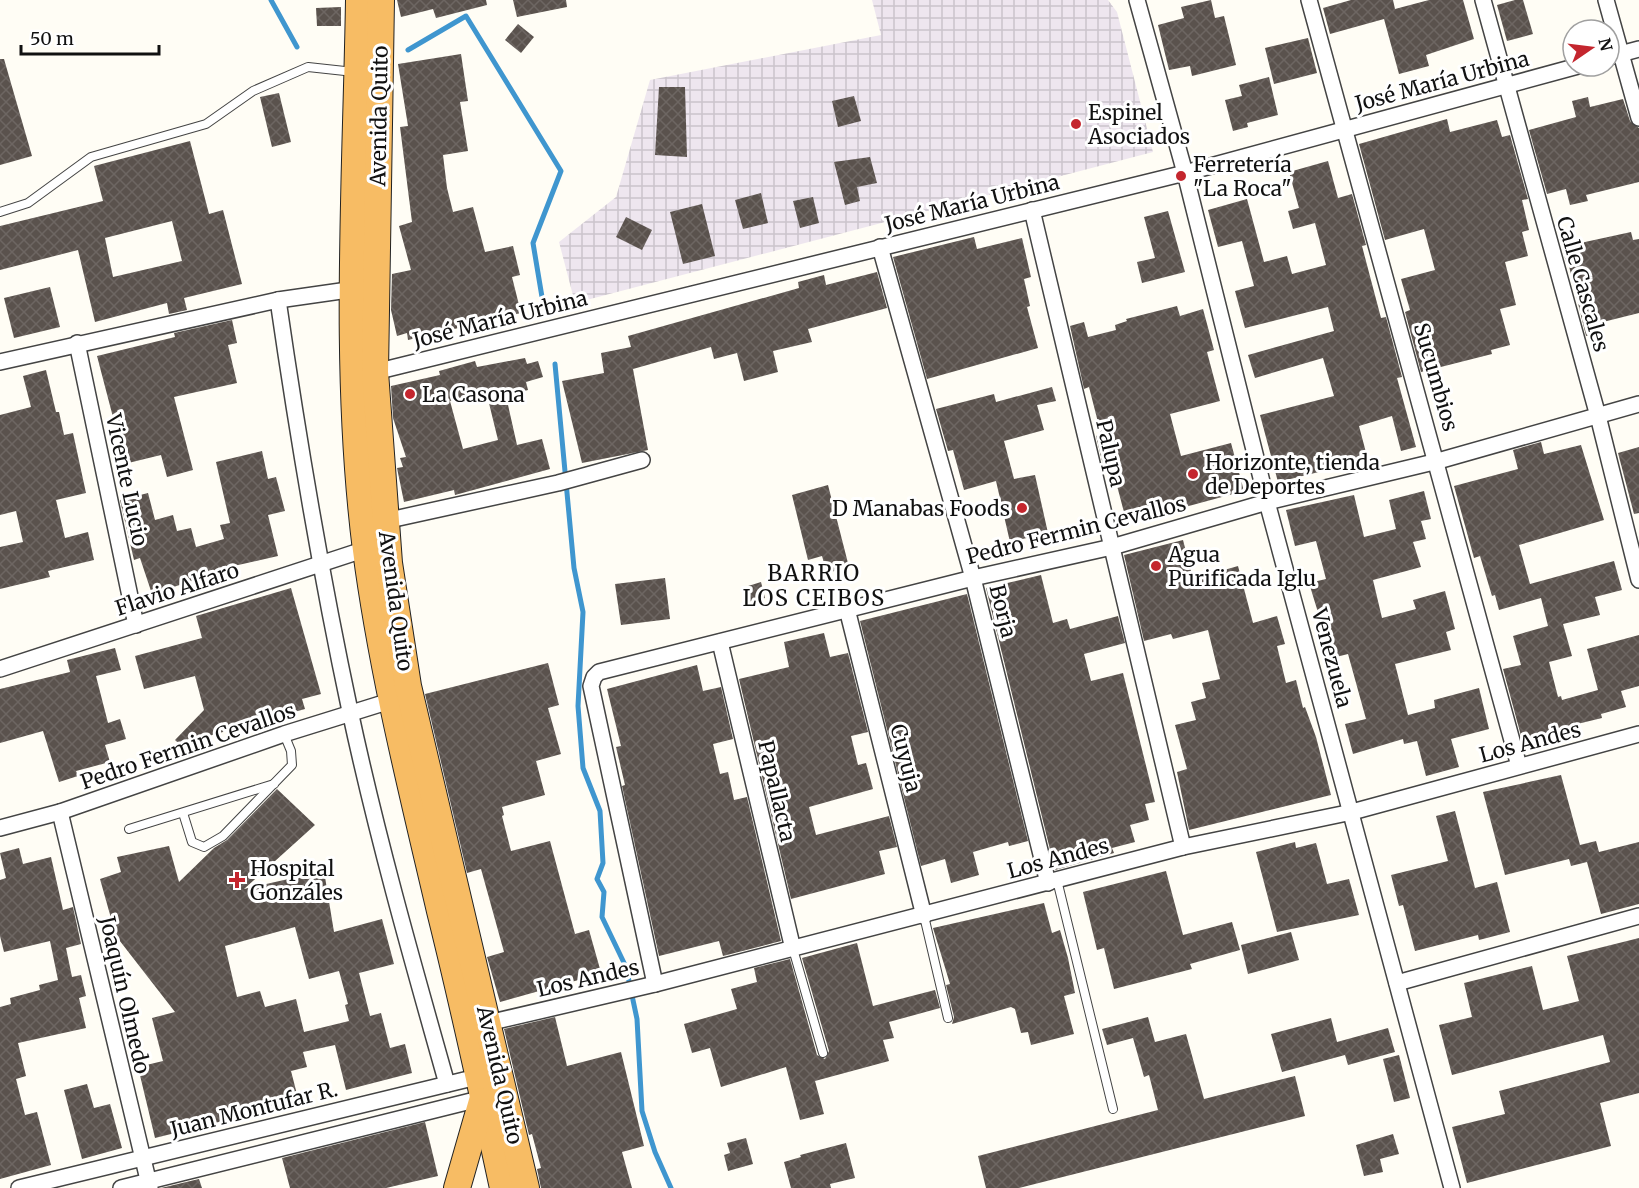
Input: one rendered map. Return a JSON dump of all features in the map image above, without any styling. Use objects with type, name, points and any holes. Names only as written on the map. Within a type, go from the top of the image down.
[{"type":"highway","name":"Avenida Quito","points":[[359,0],[355,289],[356,432],[366,549],[390,701],[492,1084],[526,1188]]},
{"type":"highway","name":"Avenida Quito","points":[[381,0],[375,372],[385,521],[408,686],[488,1023],[503,1188]]},
{"type":"highway","points":[[458,1188],[492,1084]]},
{"type":"street","name":"Venezuela","points":[[1137,0],[1185,172],[1267,502],[1452,1188]]},
{"type":"street","name":"Sucumbios","points":[[1309,0],[1343,129],[1438,460],[1519,766]]},
{"type":"street","name":"Calle Cascales","points":[[1483,0],[1598,416],[1639,580]]},
{"type":"street","points":[[1606,0],[1609,18]]},
{"type":"street","points":[[1621,54],[1639,49]]},
{"type":"street","points":[[1621,69],[1639,118]]},
{"type":"street","name":"José María Urbina","points":[[375,372],[1185,172],[1561,71]]},
{"type":"street","name":"Palupa","points":[[1032,210],[1183,847]]},
{"type":"street","name":"Borja","points":[[880,247],[973,578],[1052,881]]},
{"type":"street","points":[[0,362],[278,300],[355,289]]},
{"type":"street","points":[[278,300],[321,564],[351,713],[396,901],[447,1084]]},
{"type":"street","name":"Vicente Lucio","points":[[77,343],[136,625]]},
{"type":"street","name":"Pedro Fermin Cevallos","points":[[652,985],[591,686],[594,677],[599,672],[973,578],[1112,547],[1267,502],[1438,460],[1639,404]]},
{"type":"street","points":[[385,521],[558,483],[642,460]]},
{"type":"street","name":"Flavio Alfaro","points":[[0,669],[366,549]]},
{"type":"street","name":"Cuyuja","points":[[847,609],[924,916]]},
{"type":"street","name":"Papallacta","points":[[720,642],[793,950]]},
{"type":"street","name":"Pedro Fermin Cevallos","points":[[0,828],[60,812],[284,734],[390,701]]},
{"type":"street","name":"Los Andes","points":[[488,1023],[793,950],[1183,847],[1352,812],[1639,734]]},
{"type":"street","name":"Joaquín Olmedo","points":[[60,812],[149,1185]]},
{"type":"street","points":[[1397,984],[1639,916]]},
{"type":"street","name":"Juan Montufar R.","points":[[19,1188],[447,1084],[492,1084]]},
{"type":"street","points":[[121,1188],[149,1185],[492,1084]]},
{"type":"lane","points":[[0,212],[28,203],[91,157],[206,124],[254,91],[308,67],[358,72]]},
{"type":"lane","points":[[183,813],[192,842],[204,847],[223,836],[278,783],[292,765],[291,751],[284,734]]},
{"type":"lane","points":[[129,829],[278,783]]},
{"type":"lane","points":[[1052,881],[1113,1109]]},
{"type":"lane","points":[[924,916],[948,1018]]},
{"type":"lane","points":[[793,950],[823,1053]]},
{"type":"shaded area","points":[[872,0],[1108,0],[1117,12],[1153,152],[575,303],[559,242],[616,197],[650,80],[881,35]]},
{"type":"building","points":[[397,0],[486,0],[487,5],[436,18],[433,9],[401,17]]},
{"type":"building","points":[[513,0],[566,0],[567,7],[517,17]]},
{"type":"building","points":[[1211,0],[1215,18],[1224,16],[1236,65],[1192,76],[1190,66],[1169,70],[1158,25],[1184,18],[1181,7]]},
{"type":"building","points":[[1351,0],[1393,0],[1395,9],[1429,0],[1463,0],[1474,39],[1426,55],[1429,66],[1399,74],[1384,19],[1330,34],[1323,8]]},
{"type":"building","points":[[1523,0],[1533,34],[1507,41],[1497,5]]},
{"type":"building","points":[[341,7],[341,26],[317,26],[316,8]]},
{"type":"building","points":[[518,24],[534,37],[521,53],[505,40]]},
{"type":"building","points":[[1308,38],[1317,73],[1274,84],[1265,48]]},
{"type":"building","points":[[461,54],[468,101],[460,102],[468,151],[443,155],[447,188],[453,212],[473,207],[485,252],[513,246],[520,275],[512,277],[521,313],[408,340],[407,333],[397,336],[391,310],[392,274],[411,270],[399,226],[412,222],[400,127],[408,126],[398,64]]},
{"type":"building","points":[[0,59],[4,59],[32,156],[0,165]]},
{"type":"building","points":[[1269,77],[1278,115],[1247,123],[1248,127],[1233,131],[1225,100],[1242,96],[1239,85]]},
{"type":"building","points":[[659,87],[685,87],[687,157],[655,155]]},
{"type":"building","points":[[279,93],[291,142],[272,147],[260,97]]},
{"type":"building","points":[[854,96],[861,121],[838,127],[832,101]]},
{"type":"building","points":[[1588,97],[1590,107],[1623,99],[1630,121],[1639,128],[1639,182],[1586,195],[1588,201],[1570,205],[1566,189],[1547,194],[1529,130],[1576,117],[1572,101]]},
{"type":"building","points":[[1447,119],[1450,132],[1497,120],[1502,137],[1510,135],[1528,199],[1522,200],[1529,230],[1522,232],[1528,256],[1505,262],[1516,305],[1500,309],[1510,345],[1491,350],[1492,354],[1421,372],[1405,312],[1410,310],[1401,279],[1435,270],[1424,229],[1385,240],[1359,144]]},
{"type":"building","points":[[190,141],[209,214],[223,210],[242,284],[184,298],[187,310],[169,314],[167,303],[95,322],[78,250],[0,270],[0,226],[103,201],[94,166]],"holes":[[[172,221],[182,261],[113,277],[105,238]]]},
{"type":"building","points":[[870,157],[877,183],[857,187],[860,201],[845,205],[834,162]]},
{"type":"building","points":[[1328,161],[1338,198],[1352,194],[1366,245],[1362,246],[1381,318],[1386,317],[1402,377],[1397,378],[1416,447],[1401,451],[1392,416],[1359,426],[1368,460],[1278,482],[1260,415],[1334,396],[1323,358],[1255,378],[1248,355],[1334,331],[1328,307],[1245,328],[1235,291],[1254,286],[1242,241],[1218,247],[1208,210],[1247,199],[1264,262],[1287,256],[1292,274],[1326,265],[1315,223],[1293,229],[1288,211],[1299,208],[1289,172]]},
{"type":"building","points":[[761,193],[768,223],[743,229],[735,200]]},
{"type":"building","points":[[813,197],[819,223],[800,228],[793,201]]},
{"type":"building","points":[[702,204],[715,256],[683,264],[670,212]]},
{"type":"building","points":[[1168,211],[1185,272],[1142,283],[1137,262],[1155,258],[1144,217]]},
{"type":"building","points":[[626,217],[652,230],[642,250],[616,237]]},
{"type":"building","points":[[1631,232],[1633,240],[1639,239],[1639,313],[1591,325],[1593,334],[1586,336],[1568,262],[1566,262],[1562,247]]},
{"type":"building","points":[[974,237],[977,249],[1022,238],[1031,277],[1024,279],[1030,306],[1027,307],[1038,348],[927,379],[893,257]]},
{"type":"building","points":[[877,272],[887,308],[808,329],[812,342],[773,351],[778,372],[744,381],[737,353],[714,359],[711,347],[633,369],[648,450],[582,463],[562,381],[604,373],[601,353],[631,347],[628,336],[799,288],[798,282],[824,275],[826,285]]},
{"type":"building","points":[[50,287],[60,327],[14,338],[4,298]]},
{"type":"building","points":[[1177,306],[1180,316],[1203,309],[1214,350],[1207,352],[1220,401],[1170,414],[1181,456],[1231,443],[1244,491],[1141,519],[1140,513],[1125,516],[1111,463],[1103,465],[1096,436],[1101,434],[1089,387],[1084,389],[1070,326],[1084,322],[1088,337],[1116,330],[1115,325],[1127,321],[1126,319]]},
{"type":"building","points":[[232,320],[237,343],[228,345],[237,383],[174,397],[193,470],[167,477],[161,455],[120,465],[115,445],[120,444],[97,356],[175,337],[174,333]]},
{"type":"building","points":[[525,358],[527,364],[538,361],[543,377],[526,382],[528,390],[506,396],[517,445],[542,439],[550,469],[455,495],[454,490],[404,502],[397,468],[403,467],[400,458],[406,457],[393,418],[391,386],[440,375],[439,371],[475,361],[477,367]],"holes":[[[486,391],[498,440],[463,449],[450,401]]]},
{"type":"building","points":[[46,370],[64,435],[73,433],[86,493],[56,500],[65,538],[88,532],[94,560],[48,571],[50,577],[0,589],[0,547],[23,542],[16,511],[0,515],[0,415],[31,407],[23,376]]},
{"type":"building","points":[[1052,387],[1056,401],[1037,405],[1044,430],[1004,441],[1014,479],[1035,475],[1048,533],[1010,542],[996,481],[964,490],[953,450],[948,451],[936,409],[994,394],[996,402]]},
{"type":"building","points":[[1541,442],[1544,454],[1581,445],[1604,520],[1519,545],[1530,584],[1614,561],[1622,590],[1595,597],[1600,615],[1563,624],[1572,656],[1549,662],[1558,697],[1561,696],[1562,700],[1598,690],[1587,649],[1639,635],[1639,686],[1621,691],[1626,707],[1601,714],[1602,718],[1569,726],[1571,734],[1524,747],[1503,669],[1521,665],[1513,636],[1548,626],[1541,598],[1499,610],[1495,595],[1492,596],[1480,556],[1474,558],[1454,486],[1518,469],[1513,450]]},
{"type":"building","points":[[1639,447],[1639,513],[1634,514],[1618,453]]},
{"type":"building","points":[[262,451],[268,479],[276,477],[285,511],[268,515],[278,556],[225,568],[228,577],[200,585],[198,579],[152,594],[140,558],[134,560],[120,500],[148,493],[155,520],[173,515],[177,531],[191,528],[196,547],[224,539],[220,525],[230,523],[216,462]]},
{"type":"building","points":[[828,485],[849,567],[827,573],[822,556],[808,560],[792,495]]},
{"type":"building","points":[[1424,491],[1431,519],[1421,521],[1426,539],[1413,542],[1421,567],[1373,580],[1382,618],[1416,609],[1413,600],[1445,591],[1455,629],[1446,632],[1451,650],[1395,664],[1408,715],[1435,708],[1434,700],[1479,688],[1489,729],[1451,739],[1459,767],[1426,776],[1417,741],[1404,744],[1403,739],[1353,754],[1345,724],[1366,719],[1348,654],[1332,658],[1309,583],[1326,579],[1316,541],[1295,546],[1286,510],[1354,495],[1364,537],[1396,529],[1389,500]]},
{"type":"building","points":[[1183,540],[1193,579],[1238,566],[1253,623],[1277,616],[1285,644],[1277,646],[1286,683],[1296,680],[1303,708],[1305,707],[1316,737],[1331,795],[1189,830],[1177,772],[1187,769],[1175,725],[1196,720],[1191,702],[1206,698],[1202,683],[1220,679],[1208,630],[1173,639],[1171,634],[1144,641],[1124,555]]},
{"type":"building","points":[[1041,575],[1053,623],[1067,619],[1070,629],[1118,616],[1125,643],[1084,654],[1091,681],[1123,673],[1155,802],[1145,804],[1149,820],[1130,825],[1135,842],[1112,848],[1114,853],[1055,870],[986,588]]},
{"type":"building","points":[[665,578],[670,619],[621,625],[615,584]]},
{"type":"building","points":[[761,582],[765,598],[749,602],[745,587]]},
{"type":"building","points":[[291,588],[321,694],[302,699],[305,709],[198,739],[187,751],[175,740],[204,710],[195,676],[144,689],[135,656],[202,638],[196,616]]},
{"type":"building","points":[[967,594],[1028,841],[1009,846],[1008,842],[973,852],[979,875],[951,883],[945,859],[921,866],[860,621]]},
{"type":"building","points":[[824,633],[830,657],[848,653],[868,732],[851,736],[858,765],[866,763],[873,789],[809,807],[816,835],[889,816],[897,847],[879,851],[885,874],[791,899],[739,679],[789,667],[784,642]]},
{"type":"building","points":[[115,648],[121,670],[96,676],[108,723],[120,719],[126,739],[105,745],[110,762],[76,771],[78,776],[59,782],[43,731],[0,743],[0,689],[70,672],[67,660]]},
{"type":"building","points":[[548,663],[559,705],[548,708],[561,754],[536,761],[545,795],[502,807],[504,815],[502,816],[511,851],[550,841],[575,934],[589,930],[600,969],[581,974],[582,979],[500,1002],[487,957],[504,952],[481,869],[467,873],[425,694]]},
{"type":"building","points":[[697,665],[703,691],[721,687],[733,739],[713,744],[720,774],[728,772],[734,800],[747,797],[781,941],[723,956],[719,941],[659,956],[622,786],[625,785],[616,747],[621,746],[607,689]]},
{"type":"building","points":[[1561,775],[1580,845],[1596,841],[1599,852],[1639,842],[1639,904],[1601,914],[1587,862],[1571,866],[1569,859],[1505,875],[1483,792]]},
{"type":"building","points":[[277,789],[315,825],[244,889],[324,871],[334,932],[382,919],[394,964],[359,973],[370,1016],[381,1013],[390,1048],[405,1044],[412,1073],[346,1090],[335,1045],[303,1052],[307,1067],[291,1071],[299,1102],[155,1138],[138,1067],[163,1061],[152,1018],[175,1012],[116,936],[100,879],[121,872],[117,857],[169,846],[179,882],[214,848],[227,840]],"holes":[[[295,927],[309,979],[339,971],[348,1004],[345,1005],[349,1021],[304,1032],[296,999],[265,1007],[260,991],[237,997],[225,946]]]},
{"type":"building","points":[[1455,811],[1475,888],[1497,882],[1510,932],[1479,940],[1478,935],[1415,951],[1403,905],[1399,906],[1391,875],[1448,861],[1436,816]]},
{"type":"building","points":[[1295,842],[1296,848],[1316,843],[1327,884],[1349,879],[1359,915],[1277,932],[1256,852]]},
{"type":"building","points":[[19,848],[23,864],[51,857],[63,910],[73,907],[81,944],[66,948],[72,977],[81,975],[86,996],[79,998],[86,1028],[18,1043],[26,1076],[16,1079],[25,1115],[37,1112],[51,1165],[0,1179],[0,1007],[11,1004],[10,998],[40,990],[39,985],[58,980],[50,941],[4,952],[0,936],[0,880],[6,878],[0,853]]},
{"type":"building","points":[[1166,871],[1183,935],[1232,922],[1240,950],[1190,964],[1192,969],[1114,989],[1104,948],[1097,950],[1083,892]]},
{"type":"building","points":[[1044,903],[1052,933],[1060,930],[1068,958],[1075,993],[1064,996],[1074,1034],[1031,1045],[1028,1032],[1021,1033],[1015,1009],[1011,1007],[952,1024],[954,1017],[946,985],[950,984],[933,928]]},
{"type":"building","points":[[1291,932],[1299,960],[1248,974],[1241,945]]},
{"type":"building","points":[[1639,938],[1639,1093],[1600,1103],[1611,1146],[1467,1183],[1452,1127],[1505,1114],[1499,1091],[1610,1062],[1603,1035],[1452,1075],[1439,1025],[1472,1017],[1464,983],[1532,966],[1543,1010],[1579,1001],[1567,956]]},
{"type":"building","points":[[857,943],[873,1006],[935,990],[940,1008],[889,1022],[894,1038],[883,1040],[889,1061],[815,1081],[824,1114],[800,1120],[786,1067],[721,1087],[710,1048],[692,1053],[684,1024],[737,1009],[731,989],[757,982],[754,968],[790,959],[817,1055],[825,1059],[829,1051],[802,958]]},
{"type":"building","points":[[555,1017],[567,1066],[621,1052],[644,1146],[622,1152],[632,1188],[541,1188],[537,1169],[541,1168],[532,1134],[529,1135],[504,1029]]},
{"type":"building","points":[[1148,1017],[1155,1042],[1186,1034],[1204,1099],[1295,1076],[1305,1116],[1019,1188],[986,1188],[978,1156],[1158,1110],[1149,1075],[1144,1077],[1133,1038],[1107,1045],[1102,1029]]},
{"type":"building","points":[[1331,1018],[1337,1042],[1388,1028],[1395,1052],[1348,1065],[1345,1055],[1282,1072],[1271,1034]]},
{"type":"building","points":[[1399,1055],[1410,1098],[1394,1102],[1383,1059]]},
{"type":"building","points":[[87,1084],[94,1108],[110,1104],[122,1148],[82,1159],[64,1090]]},
{"type":"building","points":[[425,1122],[438,1176],[386,1188],[290,1188],[282,1158]]},
{"type":"building","points":[[1393,1134],[1399,1154],[1380,1159],[1383,1172],[1364,1176],[1356,1145]]},
{"type":"building","points":[[746,1138],[753,1164],[728,1171],[724,1155],[730,1153],[727,1143]]},
{"type":"building","points":[[846,1143],[855,1178],[830,1184],[831,1188],[791,1188],[784,1162],[801,1157],[800,1155]]},
{"type":"building","points":[[199,1179],[202,1188],[161,1188]]},
{"type":"waterway","points":[[271,0],[297,47]]},
{"type":"waterway","points":[[408,50],[466,16],[561,171],[533,243],[542,297]]},
{"type":"waterway","points":[[555,364],[574,568],[583,612],[578,706],[583,768],[600,811],[603,863],[597,879],[604,892],[602,917],[626,967],[637,1019],[642,1111],[655,1152],[671,1188]]},
{"type":"place","name":"Espinel Asociados","points":[[1076,124]]},
{"type":"place","name":"Ferretería \"La Roca\"","points":[[1181,176]]},
{"type":"place","name":"La Casona","points":[[410,394]]},
{"type":"place","name":"Horizonte, tienda de Deportes","points":[[1193,474]]},
{"type":"place","name":"D Manabas Foods","points":[[1022,508]]},
{"type":"place","name":"Agua Purificada Iglu","points":[[1156,566]]},
{"type":"place","name":"Hospital Gonzáles","points":[[237,880]]},
{"type":"district","name":"BARRIO LOS CEIBOS","points":[[814,586]]}]
